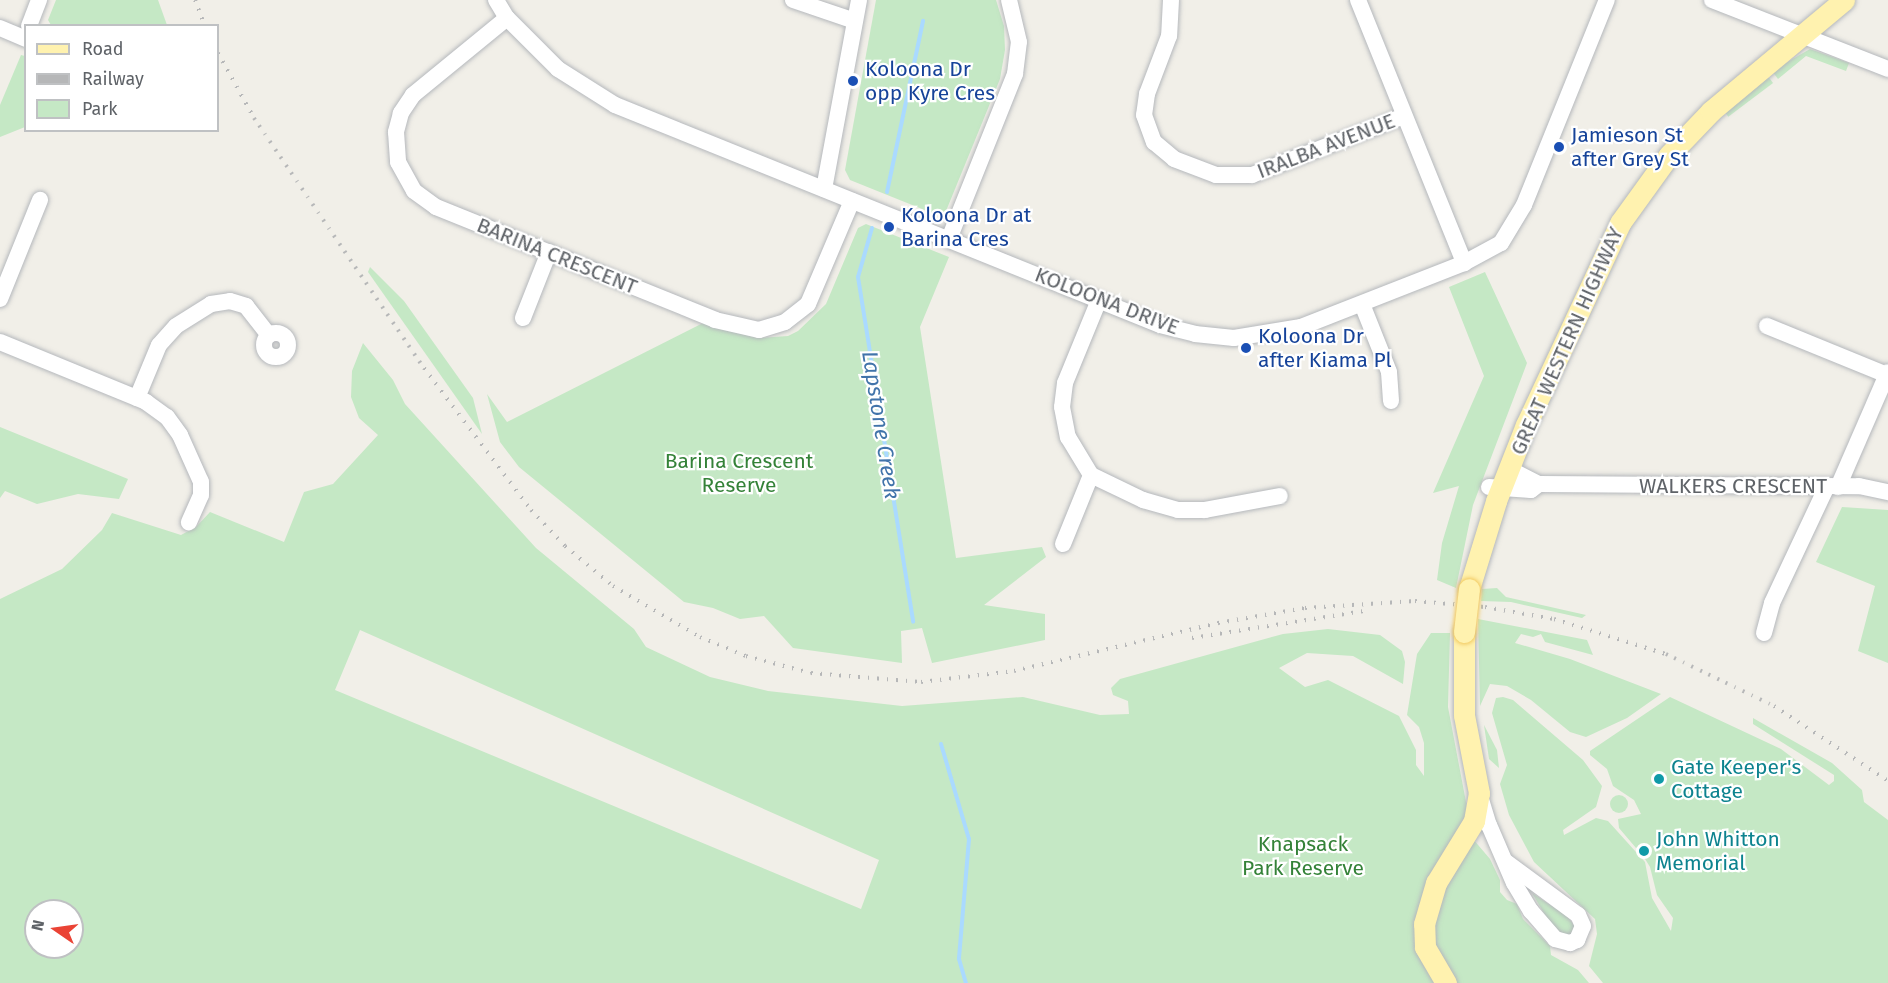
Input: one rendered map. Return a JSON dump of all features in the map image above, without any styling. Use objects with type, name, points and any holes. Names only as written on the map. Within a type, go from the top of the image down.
[{"type":"main road","name":"GREAT WESTERN HIGHWAY","points":[[1794,32],[1823,0]]},
{"type":"main road","name":"GREAT WESTERN HIGHWAY","points":[[1479,793],[1464,715],[1464,632],[1469,589],[1500,481],[1578,275],[1625,191],[1690,113],[1794,32],[1844,0]]},
{"type":"main road","points":[[1446,983],[1425,947],[1425,918],[1436,883],[1474,820],[1479,793]]},
{"type":"street","points":[[30,24],[39,0]]},
{"type":"street","name":"KOLOONA DRIVE","points":[[496,0],[507,18],[558,69],[608,101],[1177,330],[1234,338],[1286,332],[1464,263],[1494,248],[1515,225],[1607,0]]},
{"type":"street","points":[[793,0],[855,21]]},
{"type":"street","points":[[824,189],[859,0]]},
{"type":"street","points":[[949,239],[1015,74],[1019,42],[1009,0]]},
{"type":"street","name":"IRALBA AVENUE","points":[[1171,0],[1169,36],[1147,93],[1144,115],[1154,141],[1174,159],[1216,175],[1252,175],[1404,116]]},
{"type":"street","points":[[1358,0],[1464,263]]},
{"type":"street","points":[[1712,0],[1888,69]]},
{"type":"street","name":"BARINA CRESCENT","points":[[507,18],[406,103],[398,122],[396,152],[406,181],[423,199],[715,320],[759,330],[785,322],[808,304],[852,201]]},
{"type":"street","points":[[0,28],[24,34]]},
{"type":"street","points":[[0,299],[40,200]]},
{"type":"street","points":[[522,318],[549,252]]},
{"type":"street","points":[[1099,300],[1065,383],[1062,407],[1068,437],[1091,475],[1143,500],[1188,511],[1280,496]]},
{"type":"street","points":[[137,398],[165,337],[211,304],[230,301],[246,306],[269,335]]},
{"type":"street","points":[[1362,303],[1389,372],[1391,401]]},
{"type":"street","points":[[1767,326],[1887,373]]},
{"type":"street","points":[[0,342],[137,398],[153,406],[171,422],[196,467],[201,495],[189,522]]},
{"type":"street","name":"WALKERS CRESCENT","points":[[1500,481],[1539,484],[1832,486],[1887,373]]},
{"type":"street","points":[[1063,544],[1091,475]]},
{"type":"street","points":[[1764,633],[1772,603],[1832,486],[1867,486],[1888,492]]},
{"type":"street","name":"GREAT WESTERN HIGHWAY","points":[[1479,793],[1506,862],[1523,899],[1548,933],[1560,942],[1577,940],[1583,926],[1578,915],[1506,862]]},
{"type":"green space","points":[[56,0],[158,0],[167,24],[50,24],[48,20]]},
{"type":"green space","points":[[876,0],[996,0],[1004,26],[1005,50],[1000,79],[946,211],[937,215],[850,180],[845,170]]},
{"type":"green space","points":[[1810,49],[1849,63],[1846,71],[1806,56],[1778,79],[1772,71]]},
{"type":"green space","points":[[21,55],[24,56],[24,127],[0,137],[0,105]]},
{"type":"green space","points":[[1767,75],[1773,83],[1728,117],[1722,109]]},
{"type":"green space","name":"Barina Crescent Reserve","points":[[866,224],[949,257],[920,327],[956,558],[1042,547],[1046,557],[984,605],[1045,614],[1045,640],[932,663],[922,628],[901,631],[902,663],[793,648],[764,616],[740,619],[713,608],[684,602],[519,467],[500,442],[487,394],[507,422],[703,323],[757,338],[788,336],[798,331],[826,304],[858,228]]},
{"type":"green space","points":[[370,267],[404,301],[473,398],[482,434],[368,272]]},
{"type":"green space","points":[[1485,272],[1527,363],[1473,505],[1456,588],[1437,580],[1442,543],[1459,486],[1433,493],[1484,376],[1449,287]]},
{"type":"green space","name":"Knapsack Park Reserve","points":[[363,343],[393,380],[405,404],[536,548],[634,629],[646,647],[710,677],[768,691],[902,706],[1023,697],[1100,715],[1129,714],[1128,701],[1113,695],[1111,688],[1120,679],[1283,634],[1328,629],[1380,635],[1402,651],[1405,662],[1403,684],[1353,656],[1307,653],[1279,668],[1305,687],[1328,680],[1399,716],[1416,750],[1416,765],[1424,776],[1424,743],[1419,727],[1407,715],[1417,654],[1431,633],[1450,633],[1448,707],[1473,839],[1490,859],[1500,880],[1500,892],[1507,900],[1517,904],[1523,919],[1550,946],[1551,955],[1578,970],[1589,983],[0,983],[0,599],[62,569],[102,530],[112,513],[181,535],[196,527],[210,512],[284,542],[304,492],[333,484],[378,435],[359,418],[351,397],[352,371]],"holes":[[[360,630],[879,860],[861,909],[335,690]]]},
{"type":"green space","points":[[0,427],[128,479],[119,499],[78,494],[37,504],[5,491],[0,498]]},
{"type":"green space","points":[[1842,507],[1888,510],[1888,663],[1858,651],[1875,586],[1816,562]]},
{"type":"green space","points":[[1497,588],[1506,597],[1586,615],[1582,618],[1511,602],[1481,601],[1482,589]]},
{"type":"green space","points":[[1478,619],[1587,640],[1593,655],[1545,642],[1541,634],[1533,637],[1521,634],[1515,643],[1570,659],[1661,694],[1627,718],[1586,737],[1570,732],[1531,700],[1507,686],[1490,684],[1480,706]]},
{"type":"green space","points":[[1503,697],[1513,700],[1583,760],[1602,786],[1596,807],[1563,830],[1564,835],[1596,818],[1608,821],[1645,862],[1652,898],[1671,931],[1673,918],[1657,895],[1650,867],[1642,854],[1646,850],[1642,845],[1636,848],[1619,828],[1618,819],[1641,814],[1634,800],[1613,786],[1607,769],[1590,755],[1590,751],[1670,697],[1781,749],[1829,785],[1834,781],[1834,775],[1753,724],[1753,718],[1832,763],[1862,790],[1864,802],[1888,820],[1888,983],[1603,983],[1589,966],[1597,934],[1595,919],[1534,862],[1509,815],[1500,784],[1507,765],[1492,713],[1496,698]]},
{"type":"green space","points":[[1484,725],[1497,750],[1499,768],[1489,759]]},
{"type":"green space","points":[[1619,795],[1625,798],[1628,804],[1625,810],[1619,813],[1613,810],[1610,804],[1613,798]]},
{"type":"green space","points":[[1532,893],[1567,916],[1576,928],[1570,936],[1554,930]]},
{"type":"waterway","name":"Lapstone Creek","points":[[887,192],[923,21]]},
{"type":"waterway","name":"Lapstone Creek","points":[[872,228],[858,277],[913,622]]},
{"type":"waterway","name":"Lapstone Creek","points":[[941,744],[969,839],[959,959],[966,983]]},
{"type":"railway","points":[[195,0],[204,24]]},
{"type":"railway","points":[[219,55],[254,118],[424,368],[531,510],[565,546],[613,586],[700,637],[746,656],[811,673],[921,682],[1014,671],[1218,623],[1305,608],[1415,601],[1485,607],[1554,619],[1666,654],[1774,706],[1888,781]]},
{"type":"railway","points":[[1192,638],[1364,611]]},
{"type":"place","name":"Koloona Dr opp Kyre Cres","points":[[853,81]]},
{"type":"place","name":"Jamieson St after Grey St","points":[[1559,147]]},
{"type":"place","name":"Koloona Dr at Barina Cres","points":[[889,227]]},
{"type":"place","name":"Koloona Dr after Kiama Pl","points":[[1246,348]]},
{"type":"place","name":"Gate Keeper's Cottage","points":[[1659,779]]},
{"type":"place","name":"John Whitton Memorial","points":[[1644,851]]}]
